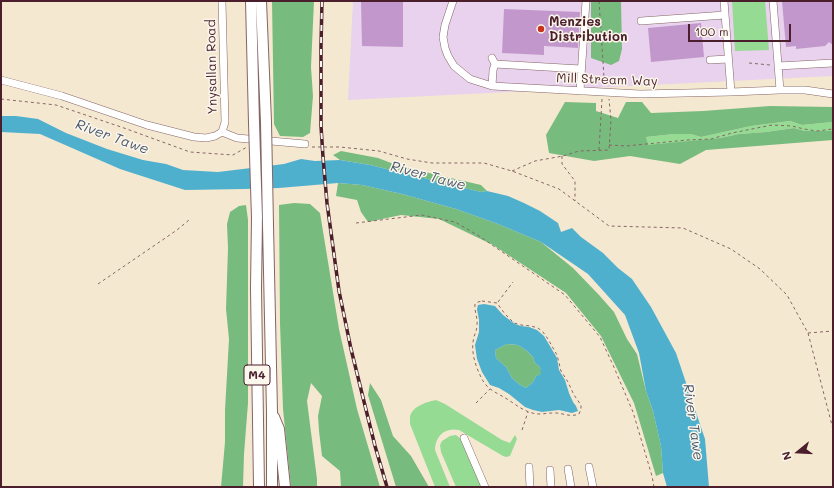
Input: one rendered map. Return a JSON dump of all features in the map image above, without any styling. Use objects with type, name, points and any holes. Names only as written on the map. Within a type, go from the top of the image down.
[{"type":"highway","name":"M4","points":[[251,1],[257,218],[256,288],[259,487]]},
{"type":"highway","name":"M4","points":[[261,1],[266,122],[272,412],[272,487]]},
{"type":"highway","name":"M4","points":[[272,412],[279,429],[285,487]]},
{"type":"highway","name":"M4","points":[[253,487],[259,463]]},
{"type":"street","name":"Ynysallan Road","points":[[222,1],[225,122],[222,132]]},
{"type":"street","name":"Mill Stream Way","points":[[453,1],[445,25],[443,37],[448,56],[454,66],[470,79],[492,86],[640,94],[780,90],[805,90],[833,94]]},
{"type":"street","points":[[580,91],[586,1]]},
{"type":"street","points":[[724,1],[731,92]]},
{"type":"street","points":[[773,1],[780,90]]},
{"type":"street","points":[[642,21],[725,15]]},
{"type":"street","points":[[710,60],[728,59]]},
{"type":"street","points":[[492,86],[494,61],[581,69]]},
{"type":"street","points":[[778,66],[833,63]]},
{"type":"street","points":[[1,80],[62,96],[147,125],[194,136],[206,138],[215,136],[222,132],[237,138],[306,145]]},
{"type":"street","points":[[464,438],[485,487]]},
{"type":"street","points":[[529,467],[530,487]]},
{"type":"street","points":[[589,467],[593,487]]},
{"type":"street","points":[[568,469],[571,487]]},
{"type":"street","points":[[550,470],[551,487]]},
{"type":"path","points":[[512,171],[535,160],[562,156],[579,151],[609,150],[611,120],[604,77],[599,1]]},
{"type":"path","points":[[749,63],[778,66]]},
{"type":"path","points":[[599,150],[606,92]]},
{"type":"path","points":[[1,99],[56,106],[124,128],[190,152],[233,155],[246,148]]},
{"type":"path","points":[[609,145],[626,146],[687,140],[711,140],[772,125],[792,126],[817,131],[833,129]]},
{"type":"path","points":[[306,145],[379,151],[407,159],[432,163],[484,163],[512,171],[559,189],[608,226],[683,228],[731,249],[760,269],[788,295],[808,333],[833,430]]},
{"type":"path","points":[[562,156],[562,164],[575,182],[575,201]]},
{"type":"path","points":[[356,223],[422,216],[455,222],[479,236],[565,295],[600,337],[613,365],[633,412],[654,487]]},
{"type":"path","points":[[98,284],[177,230],[189,220]]},
{"type":"path","points":[[497,303],[513,282]]},
{"type":"path","points":[[482,301],[497,303],[514,323],[538,328],[543,332],[557,355],[561,371],[581,405],[579,414],[573,416],[558,412],[539,414],[528,412],[516,406],[486,386],[474,359],[474,337],[478,324],[475,304],[482,301]]},
{"type":"path","points":[[808,333],[833,331]]},
{"type":"path","points":[[476,403],[490,389]]},
{"type":"path","points":[[522,430],[528,412]]},
{"type":"shaded area","points":[[353,1],[833,1],[833,76],[348,100]]},
{"type":"green space","points":[[272,1],[314,1],[311,67],[313,96],[310,133],[303,137],[280,136],[274,124]]},
{"type":"green space","points":[[591,1],[621,1],[622,49],[619,61],[611,65],[591,58]]},
{"type":"green space","points":[[732,1],[765,1],[769,50],[735,51]]},
{"type":"green space","points":[[565,102],[596,103],[596,111],[618,118],[626,102],[642,102],[651,113],[770,106],[833,107],[833,122],[802,125],[790,121],[751,126],[701,137],[691,134],[674,134],[646,137],[648,145],[720,138],[739,134],[794,128],[805,131],[833,131],[833,140],[706,150],[680,164],[630,156],[594,161],[549,153],[546,135]]},
{"type":"green space","points":[[790,121],[802,125],[833,122],[833,131],[805,131],[794,128],[647,146],[646,137],[691,134],[701,137],[751,126]]},
{"type":"green space","points":[[341,151],[378,158],[399,166],[481,185],[487,191],[481,192],[370,165],[340,160],[333,155]]},
{"type":"green space","points":[[338,183],[362,185],[402,194],[456,209],[498,224],[541,242],[573,268],[614,312],[627,339],[637,354],[661,446],[663,473],[656,476],[634,403],[601,336],[566,293],[493,245],[439,219],[401,215],[368,222],[361,212],[357,200],[336,196]]},
{"type":"green space","points":[[294,203],[310,204],[320,213],[339,329],[357,409],[380,487],[341,487],[340,471],[322,456],[318,416],[322,396],[311,383],[307,401],[317,487],[291,487],[283,409],[280,323],[279,205]]},
{"type":"green space","points":[[246,205],[248,220],[248,403],[243,487],[221,487],[225,442],[225,410],[229,339],[226,309],[228,248],[227,224],[230,212],[239,206]]},
{"type":"green space","points":[[507,344],[518,345],[527,351],[533,357],[535,363],[540,367],[542,374],[536,376],[533,382],[526,388],[512,378],[506,367],[496,358],[495,350]]},
{"type":"green space","points":[[370,383],[381,400],[393,436],[411,456],[429,487],[396,487],[368,395]]},
{"type":"green space","points":[[436,400],[445,404],[502,440],[510,443],[515,435],[517,439],[510,456],[503,456],[459,430],[454,429],[445,431],[439,437],[435,445],[435,450],[450,487],[435,487],[410,424],[410,417],[411,413],[417,407],[424,403]]},
{"type":"green space","points":[[456,435],[461,439],[482,487],[456,487],[441,452],[440,445],[442,441],[450,436]]},
{"type":"water","name":"River Tawe","points":[[1,116],[16,116],[38,119],[66,133],[107,149],[143,160],[166,164],[183,170],[218,172],[284,164],[301,159],[315,161],[340,160],[370,165],[481,192],[487,191],[508,196],[540,211],[558,223],[561,232],[572,228],[581,237],[603,253],[632,279],[651,307],[676,353],[705,439],[709,487],[667,487],[663,473],[661,446],[653,411],[646,391],[639,353],[625,315],[588,274],[541,242],[498,224],[456,209],[362,185],[338,183],[279,188],[185,190],[120,169],[40,134],[1,132]]},
{"type":"water","points":[[484,304],[495,306],[503,315],[515,324],[537,330],[544,336],[557,358],[559,370],[565,380],[569,393],[578,411],[572,413],[559,410],[542,412],[533,410],[525,407],[499,388],[490,385],[482,372],[477,359],[475,345],[479,332],[478,305]],"holes":[[[507,344],[518,345],[527,351],[533,357],[535,363],[540,367],[541,374],[536,376],[533,382],[526,388],[512,378],[506,367],[496,358],[495,350]]]},
{"type":"building","points":[[361,1],[403,1],[403,47],[362,46]]},
{"type":"building","points":[[782,1],[833,1],[833,45],[829,42],[825,46],[796,49],[796,46],[786,47]]},
{"type":"building","name":"Menzies Distribution","points":[[504,9],[580,12],[578,48],[544,46],[544,55],[502,53]]},
{"type":"building","points":[[701,23],[704,57],[651,62],[648,28]]},
{"type":"railway","points":[[322,1],[321,126],[327,203],[339,291],[351,349],[375,446],[387,487]]},
{"type":"place","name":"Menzies Distribution","points":[[541,29]]}]
